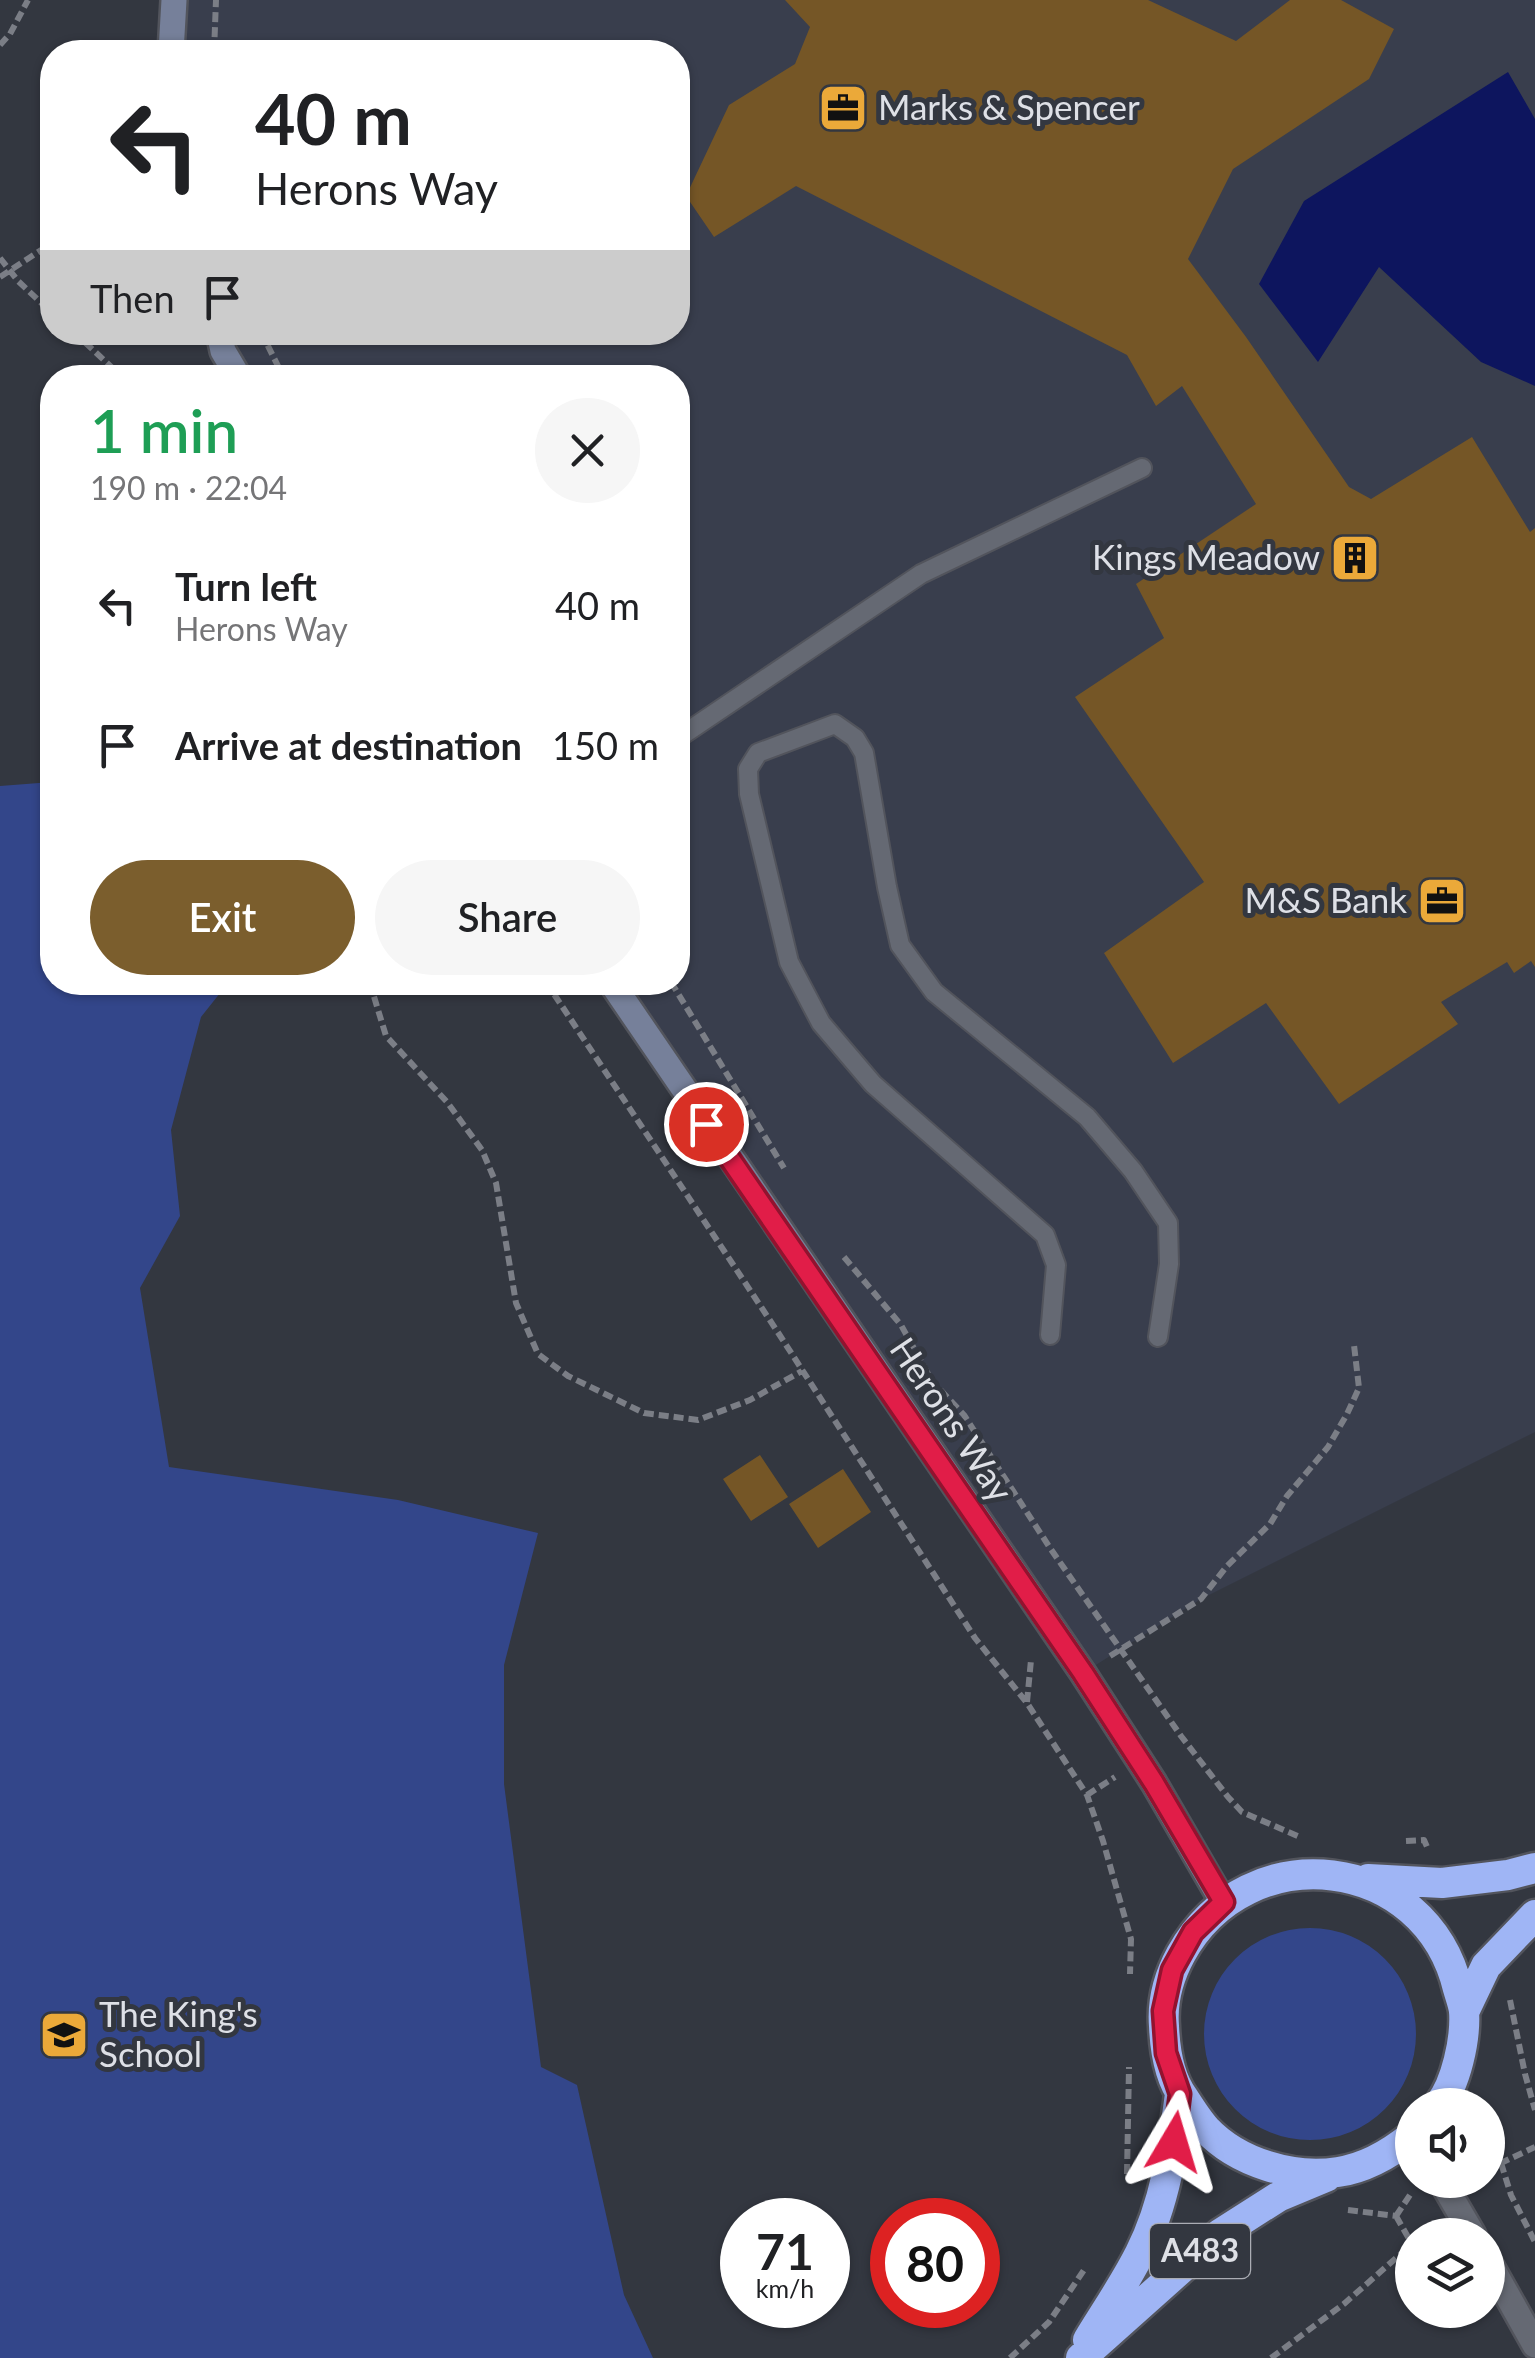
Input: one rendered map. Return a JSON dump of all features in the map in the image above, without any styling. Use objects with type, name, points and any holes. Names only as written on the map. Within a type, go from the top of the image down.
[{"type":"highway","name":"A483","points":[[1338,2172],[1291,2172],[1246,2158],[1208,2131],[1180,2094],[1166,2053],[1163,2011],[1172,1970],[1193,1932],[1224,1902],[1264,1881],[1280,1878],[1310,1873],[1442,1883],[1535,1868]]},
{"type":"highway","name":"A483","points":[[1356,1879],[1396,1898],[1430,1928],[1453,1968],[1464,2012],[1460,2057],[1448,2088]]},
{"type":"highway","name":"A483","points":[[1464,2012],[1486,1966],[1535,1915]]},
{"type":"highway","name":"A483","points":[[1079,2358],[1141,2252],[1163,2192],[1180,2094]]},
{"type":"highway","name":"A483","points":[[1079,2358],[1220,2234],[1278,2197],[1366,2165],[1395,2150]]},
{"type":"street","points":[[172,40],[174,0]]},
{"type":"street","name":"Herons Way","points":[[620,995],[1083,1673],[1224,1902]]},
{"type":"street","points":[[1505,2291],[1535,2345]]},
{"type":"lane","points":[[690,730],[921,574],[1142,468]]},
{"type":"lane","points":[[1050,1336],[1056,1265],[1045,1235],[873,1084],[821,1023],[790,962],[749,794],[748,769],[758,753],[835,724],[854,738],[864,753],[900,944],[934,992],[1087,1117],[1133,1170],[1168,1224],[1169,1264],[1158,1337]]},
{"type":"path","points":[[0,45],[28,0]]},
{"type":"path","points":[[214,40],[216,0]]},
{"type":"path","points":[[0,277],[40,251]]},
{"type":"path","points":[[0,258],[40,301]]},
{"type":"path","points":[[88,345],[108,365]]},
{"type":"path","points":[[374,995],[386,1036],[447,1102],[482,1150],[496,1183],[516,1303],[538,1354],[568,1376],[644,1413],[698,1420],[750,1400],[802,1371]]},
{"type":"path","points":[[555,995],[975,1638],[1026,1703],[1086,1795],[1104,1840],[1131,1939],[1130,1975]]},
{"type":"path","points":[[679,995],[788,1174]]},
{"type":"path","points":[[833,1244],[900,1325],[932,1381],[964,1415],[1050,1548],[1181,1736],[1242,1812],[1302,1838]]},
{"type":"path","points":[[1083,1673],[1201,1599],[1227,1566],[1270,1524],[1287,1496],[1328,1447],[1346,1414],[1358,1388],[1354,1344]]},
{"type":"path","points":[[1392,1842],[1424,1840]]},
{"type":"path","points":[[1512,2002],[1535,2110]]},
{"type":"path","points":[[1122,2188],[1127,2175],[1129,2067]]},
{"type":"path","points":[[1505,2161],[1535,2147]]},
{"type":"path","points":[[1505,2176],[1535,2242]]},
{"type":"path","points":[[1340,2209],[1397,2218]]},
{"type":"path","points":[[1010,2358],[1049,2322],[1092,2257]]},
{"type":"path","points":[[1272,2358],[1395,2259]]},
{"type":"shaded area","points":[[174,0],[1535,0],[1535,1432],[1201,1599],[1083,1673],[619,995],[690,995],[690,365],[234,365],[224,345],[690,345],[690,40],[172,40]]},
{"type":"shaded area","points":[[1508,72],[1535,119],[1535,386],[1481,362],[1379,267],[1318,362],[1259,284],[1304,201]]},
{"type":"shaded area","points":[[40,783],[40,995],[218,995],[201,1017],[171,1130],[180,1216],[140,1288],[169,1467],[398,1500],[538,1533],[504,1665],[504,1784],[541,2067],[577,2085],[624,2295],[653,2358],[0,2358],[0,786]]},
{"type":"shaded area","points":[[1289,1930],[1331,1930],[1369,1946],[1398,1975],[1414,2013],[1414,2055],[1401,2088],[1395,2088],[1395,2097],[1369,2122],[1331,2138],[1289,2138],[1251,2122],[1222,2093],[1206,2055],[1206,2013],[1222,1975],[1251,1946]]},
{"type":"building","name":"Kings Meadow","points":[[785,0],[1148,0],[1236,41],[1290,0],[1341,0],[1394,29],[1369,79],[1233,169],[1188,259],[1349,487],[1371,499],[1472,437],[1530,532],[1535,528],[1535,967],[1531,961],[1514,973],[1507,962],[1441,1002],[1458,1024],[1339,1104],[1266,1003],[1173,1063],[1104,953],[1204,882],[1075,697],[1164,638],[1136,584],[1256,504],[1182,386],[1156,406],[1127,355],[796,186],[714,237],[690,202],[690,188],[729,105],[795,64],[810,27]]},
{"type":"building","points":[[760,1455],[788,1497],[751,1521],[723,1479]]},
{"type":"building","points":[[843,1469],[871,1512],[818,1548],[789,1504]]},
{"type":"place","name":"Marks & Spencer","points":[[843,108]]},
{"type":"place","name":"Kings Meadow","points":[[1355,558]]},
{"type":"place","name":"M&S Bank","points":[[1442,901]]},
{"type":"place","name":"The King's School","points":[[64,2035]]},
{"type":"route","points":[[706,1124],[1083,1673],[1224,1902],[1193,1932],[1172,1970],[1163,2011],[1166,2053],[1180,2094],[1174,2142]]}]
